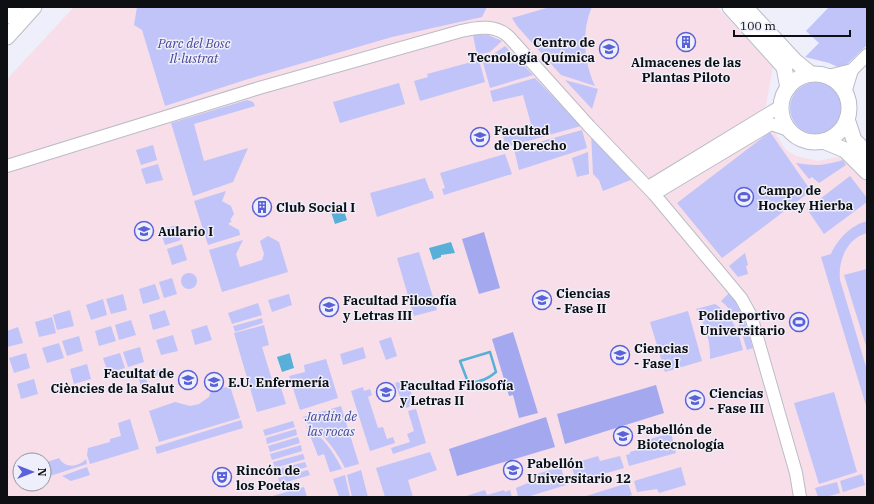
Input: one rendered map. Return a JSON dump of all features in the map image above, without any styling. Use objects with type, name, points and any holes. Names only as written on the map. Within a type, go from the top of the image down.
[{"type":"main road","points":[[7,16],[15,7]]},
{"type":"main road","points":[[7,37],[34,7]]},
{"type":"main road","points":[[730,7],[784,67],[788,88]]},
{"type":"main road","points":[[745,7],[794,61],[810,74]]},
{"type":"main road","points":[[823,141],[833,136],[841,129],[847,119],[849,110],[845,92],[841,86],[828,76],[810,74],[794,81],[788,88],[782,100],[782,115],[789,130],[804,140],[823,141],[845,150],[867,172]]},
{"type":"main road","points":[[847,119],[854,140],[867,153]]},
{"type":"street","points":[[7,166],[259,88],[478,27],[492,28],[508,35],[584,120],[651,190],[731,283],[741,298],[751,316],[796,473],[800,497]]},
{"type":"street","points":[[845,92],[852,70],[867,55]]},
{"type":"street","points":[[828,76],[852,70]]},
{"type":"street","points":[[651,190],[781,106]]},
{"type":"street","points":[[651,190],[771,124],[789,130]]},
{"type":"shaded area","points":[[74,7],[717,7],[773,67],[765,110],[775,133],[786,150],[796,156],[818,161],[843,156],[867,179],[867,493],[863,497],[7,497],[7,79]]},
{"type":"shaded area","points":[[343,208],[347,220],[335,224],[331,212]]},
{"type":"shaded area","points":[[484,232],[500,288],[479,294],[462,239]]},
{"type":"shaded area","points":[[451,242],[455,253],[441,255],[441,257],[433,260],[429,248]]},
{"type":"shaded area","points":[[513,332],[538,413],[519,418],[513,395],[509,396],[492,339]]},
{"type":"shaded area","points":[[290,353],[294,368],[282,372],[277,357]]},
{"type":"shaded area","points":[[656,385],[664,413],[565,444],[557,414]]},
{"type":"shaded area","points":[[546,417],[555,447],[457,476],[449,449]]},
{"type":"green space","name":"Parc del Bosc Il·lustrat","points":[[137,7],[487,7],[482,17],[392,37],[248,79],[165,106],[142,30],[134,25]]},
{"type":"green space","points":[[550,7],[592,7],[586,26],[585,46],[588,67],[595,86],[561,75],[517,26],[512,18]]},
{"type":"green space","points":[[829,7],[867,7],[867,45],[842,69],[829,63],[805,57],[819,43],[806,31]]},
{"type":"green space","points":[[473,35],[488,35],[502,41],[490,52],[477,55]]},
{"type":"green space","points":[[505,46],[533,75],[490,88],[482,59],[492,55]]},
{"type":"green space","points":[[479,60],[485,82],[420,101],[414,81],[428,77],[427,74]]},
{"type":"green space","points":[[535,78],[581,126],[510,146],[509,142],[505,143],[502,133],[531,124],[523,95],[493,102],[490,91]]},
{"type":"green space","points":[[565,80],[598,89],[592,109]]},
{"type":"green space","points":[[811,82],[821,82],[831,86],[838,93],[842,103],[842,113],[838,123],[831,130],[821,134],[811,134],[801,130],[794,123],[790,113],[790,103],[794,93],[801,86]]},
{"type":"green space","points":[[399,83],[405,104],[340,123],[333,102]]},
{"type":"green space","points":[[247,100],[253,102],[255,106],[194,124],[204,161],[248,148],[233,182],[193,196],[171,123]]},
{"type":"green space","points":[[582,130],[587,148],[519,170],[514,149]]},
{"type":"green space","name":"Campo de Hockey Hierba","points":[[770,132],[811,191],[722,258],[677,203]]},
{"type":"green space","points":[[591,133],[633,179],[603,191],[599,180],[593,174]]},
{"type":"green space","points":[[153,145],[157,160],[141,165],[136,150]]},
{"type":"green space","points":[[588,152],[589,174],[577,177],[572,158]]},
{"type":"green space","points":[[505,154],[512,174],[444,195],[442,189],[445,188],[440,173]]},
{"type":"green space","points":[[843,160],[846,165],[819,183],[812,177],[809,179],[796,163],[819,165]]},
{"type":"green space","points":[[158,164],[163,180],[146,184],[141,169]]},
{"type":"green space","points":[[850,176],[867,198],[867,202],[824,234],[807,209]]},
{"type":"green space","points":[[425,178],[434,198],[377,217],[370,193]]},
{"type":"green space","points":[[226,191],[222,201],[231,206],[234,214],[230,220],[232,221],[228,224],[239,230],[240,235],[208,245],[194,201]]},
{"type":"green space","points":[[867,221],[867,233],[854,240],[849,245],[842,258],[840,265],[840,280],[867,370],[867,409],[821,257],[831,254],[845,234],[855,226]]},
{"type":"green space","points":[[176,225],[181,240],[165,245],[160,230]]},
{"type":"green space","points":[[268,236],[279,242],[288,272],[222,292],[209,250],[243,240],[236,254],[240,267],[262,260],[264,254],[260,241]]},
{"type":"green space","points":[[182,244],[187,260],[172,265],[167,249]]},
{"type":"green space","points":[[419,252],[437,310],[414,316],[397,258]]},
{"type":"green space","points":[[745,253],[748,265],[746,266],[748,274],[738,277],[729,266]]},
{"type":"green space","points":[[867,269],[867,349],[844,275]]},
{"type":"green space","points":[[186,273],[192,273],[197,278],[195,287],[192,289],[186,289],[181,284],[181,278]]},
{"type":"green space","points":[[172,278],[177,294],[164,298],[159,282]]},
{"type":"green space","points":[[155,284],[160,299],[143,304],[139,289]]},
{"type":"green space","points":[[730,292],[743,316],[753,348],[747,350],[735,317],[721,301]]},
{"type":"green space","points":[[123,294],[127,310],[111,314],[106,299]]},
{"type":"green space","points":[[289,294],[292,305],[272,312],[268,300]]},
{"type":"green space","points":[[103,299],[107,315],[91,320],[86,305]]},
{"type":"green space","points":[[258,303],[262,315],[232,324],[228,313]]},
{"type":"green space","points":[[715,304],[726,313],[734,324],[743,350],[710,359],[710,346],[707,333],[696,309]]},
{"type":"green space","points":[[70,310],[74,326],[57,330],[53,315]]},
{"type":"green space","points":[[165,310],[170,325],[153,330],[149,315]]},
{"type":"green space","points":[[688,311],[702,361],[665,372],[650,322]]},
{"type":"green space","points":[[52,317],[56,333],[39,337],[35,322]]},
{"type":"green space","points":[[262,318],[263,323],[235,332],[233,326]]},
{"type":"green space","points":[[131,320],[136,335],[119,340],[115,325]]},
{"type":"green space","points":[[207,325],[212,340],[195,345],[191,330]]},
{"type":"green space","points":[[264,325],[269,345],[262,347],[273,383],[279,381],[286,404],[257,412],[234,333]]},
{"type":"green space","points":[[111,326],[116,341],[99,346],[95,331]]},
{"type":"green space","points":[[18,327],[23,343],[7,347],[7,331]]},
{"type":"green space","points":[[173,335],[178,351],[161,355],[156,340]]},
{"type":"green space","points":[[79,336],[83,351],[67,356],[62,341]]},
{"type":"green space","points":[[391,337],[397,356],[386,360],[379,341]]},
{"type":"green space","points":[[59,343],[64,358],[47,363],[42,348]]},
{"type":"green space","points":[[140,347],[144,362],[128,367],[123,352]]},
{"type":"green space","points":[[363,347],[366,358],[343,365],[340,354]]},
{"type":"green space","points":[[26,353],[30,368],[14,373],[9,358]]},
{"type":"green space","points":[[120,353],[125,368],[108,373],[103,358]]},
{"type":"green space","points":[[326,359],[338,398],[300,410],[289,376],[305,372],[304,365]]},
{"type":"green space","points":[[87,364],[91,379],[74,384],[70,369]]},
{"type":"green space","points":[[166,368],[167,372],[146,379],[148,384],[141,386],[138,376]]},
{"type":"green space","points":[[34,379],[38,394],[21,399],[17,384]]},
{"type":"green space","points":[[407,379],[415,405],[406,408],[405,404],[403,405],[395,383]]},
{"type":"green space","points":[[230,386],[240,418],[159,442],[149,411],[175,402],[190,406],[199,404],[209,397],[211,391]]},
{"type":"green space","points":[[363,387],[364,391],[370,389],[372,395],[368,397],[378,428],[383,427],[387,439],[393,437],[395,443],[370,451],[351,391]]},
{"type":"green space","points":[[834,392],[857,472],[819,484],[794,403]]},
{"type":"green space","name":"Jardín de las rocas","points":[[341,406],[359,464],[345,468],[332,447],[321,434],[304,420],[303,417]]},
{"type":"green space","points":[[416,409],[426,443],[393,454],[391,448],[410,442],[407,434],[414,431],[408,411]]},
{"type":"green space","points":[[130,419],[139,449],[90,464],[87,455],[88,448],[110,442],[110,439],[121,436],[118,423]]},
{"type":"green space","points":[[241,420],[243,428],[157,454],[155,447]]},
{"type":"green space","points":[[293,421],[295,427],[265,436],[263,430]]},
{"type":"green space","name":"Jardín de las rocas","points":[[306,425],[318,434],[327,445],[342,469],[330,472],[324,454],[318,456]]},
{"type":"green space","points":[[296,429],[297,435],[267,444],[266,438]]},
{"type":"green space","points":[[671,433],[676,453],[629,466],[626,455],[630,454],[630,452],[644,448],[643,441]]},
{"type":"green space","points":[[298,437],[300,443],[270,452],[268,446]]},
{"type":"green space","points":[[301,445],[302,451],[272,460],[270,454]]},
{"type":"green space","points":[[430,452],[437,470],[408,480],[413,497],[385,497],[376,468]]},
{"type":"green space","points":[[303,454],[305,459],[275,468],[273,462]]},
{"type":"green space","points":[[598,456],[600,461],[620,456],[624,468],[576,482],[571,464]]},
{"type":"green space","points":[[59,458],[65,464],[72,466],[80,464],[86,459],[87,464],[52,475],[52,460]]},
{"type":"green space","points":[[305,462],[307,467],[277,476],[275,470]]},
{"type":"green space","points":[[87,467],[90,475],[71,481],[62,476]]},
{"type":"green space","points":[[561,467],[566,485],[527,497],[518,497],[516,488],[535,480],[533,475]]},
{"type":"green space","points":[[681,467],[686,485],[659,493],[657,489],[637,492],[634,481]]},
{"type":"green space","points":[[308,470],[310,475],[280,484],[278,478]]},
{"type":"green space","points":[[361,470],[368,497],[352,497],[347,475]]},
{"type":"green space","points":[[862,474],[865,485],[843,492],[840,481]]},
{"type":"green space","points":[[345,475],[350,497],[339,497],[333,479]]},
{"type":"green space","points":[[837,482],[840,493],[826,497],[818,497],[815,488]]},
{"type":"green space","points":[[628,483],[632,495],[627,497],[583,497]]},
{"type":"green space","points":[[304,487],[307,497],[269,497]]},
{"type":"green space","points":[[485,490],[487,495],[504,490],[505,492],[510,490],[512,497],[463,497]]},
{"type":"waterway","points":[[490,352],[496,372],[483,380],[468,382],[460,361],[490,352]]},
{"type":"place","name":"Almacenes de las Plantas Piloto","points":[[686,42]]},
{"type":"place","name":"Centro de Tecnología Química","points":[[609,49]]},
{"type":"place","name":"Facultad de Derecho","points":[[480,137]]},
{"type":"place","name":"Campo de Hockey Hierba","points":[[744,197]]},
{"type":"place","name":"Club Social I","points":[[262,207]]},
{"type":"place","name":"Aulario I","points":[[144,231]]},
{"type":"place","name":"Ciencias - Fase II","points":[[542,300]]},
{"type":"place","name":"Facultad Filosofía y Letras III","points":[[329,307]]},
{"type":"place","name":"Polideportivo Universitario","points":[[799,322]]},
{"type":"place","name":"Ciencias - Fase I","points":[[620,355]]},
{"type":"place","name":"Facultat de Ciències de la Salut","points":[[188,380]]},
{"type":"place","name":"E.U. Enfermería","points":[[214,382]]},
{"type":"place","name":"Facultad Filosofía y Letras II","points":[[386,392]]},
{"type":"place","name":"Ciencias - Fase III","points":[[695,400]]},
{"type":"place","name":"Pabellón de Biotecnología","points":[[623,436]]},
{"type":"place","name":"Pabellón Universitario 12","points":[[513,470]]},
{"type":"place","name":"Rincón de los Poetas","points":[[222,477]]}]
